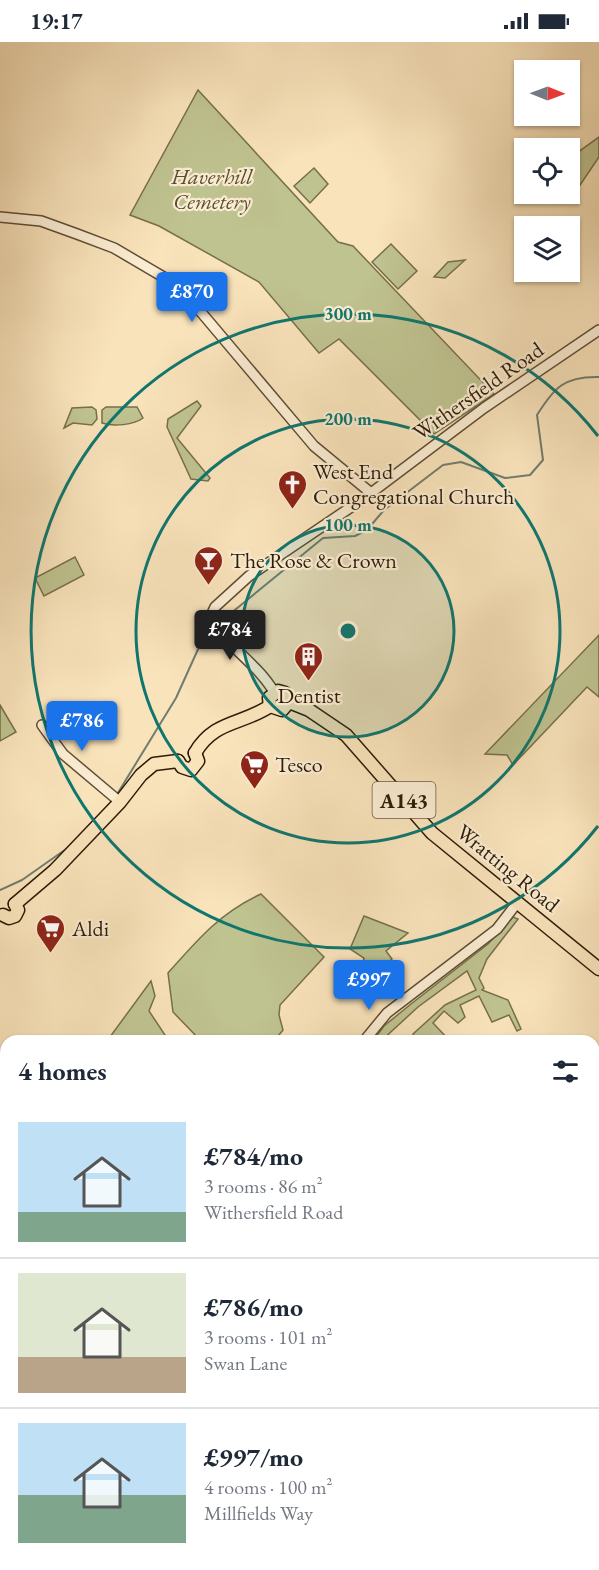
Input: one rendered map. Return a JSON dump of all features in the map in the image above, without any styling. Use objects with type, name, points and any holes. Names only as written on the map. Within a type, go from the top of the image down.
[{"type":"main road","name":"Wratting Road","points":[[274,692],[285,693],[288,702],[309,710],[346,735],[432,833],[599,969]]},
{"type":"main road","points":[[270,706],[269,698],[274,692]]},
{"type":"main road","points":[[270,706],[282,710],[288,702]]},
{"type":"main road","points":[[2,916],[9,918],[16,915],[18,910],[15,904],[55,870],[141,775],[154,764],[178,761],[184,769],[191,770],[197,764],[195,753],[211,731],[260,713],[270,706]]},
{"type":"street","points":[[0,217],[41,221],[77,234],[114,248],[172,282],[195,305],[308,440],[367,496]]},
{"type":"street","name":"Withersfield Road","points":[[274,692],[264,675],[216,629],[210,618],[215,607],[249,576],[367,496],[484,408],[599,330]]},
{"type":"street","points":[[42,725],[63,754],[119,801]]},
{"type":"street","points":[[369,1035],[387,1013],[497,929],[518,903]]},
{"type":"green space","name":"Haverhill Cemetery","points":[[198,90],[338,242],[353,246],[494,394],[434,434],[339,339],[319,353],[259,282],[159,226],[130,215]]},
{"type":"green space","points":[[599,137],[599,157],[580,185],[580,151]]},
{"type":"green space","points":[[314,168],[328,184],[310,203],[294,186]]},
{"type":"green space","points":[[391,244],[417,271],[398,289],[372,262]]},
{"type":"green space","points":[[465,260],[445,278],[434,277],[448,262]]},
{"type":"green space","points":[[197,401],[201,406],[177,438],[210,478],[208,481],[191,479],[167,427],[168,419]]},
{"type":"green space","points":[[92,407],[96,410],[97,419],[92,425],[73,423],[64,428],[72,408]]},
{"type":"green space","points":[[106,407],[137,407],[143,418],[123,425],[102,423],[102,410]]},
{"type":"green space","points":[[75,557],[84,575],[44,596],[35,578]]},
{"type":"green space","points":[[599,635],[599,697],[587,687],[513,765],[507,755],[485,754]]},
{"type":"green space","points":[[0,705],[16,732],[0,741]]},
{"type":"green space","points":[[261,894],[324,957],[280,1005],[279,1015],[283,1030],[279,1035],[195,1035],[173,1012],[168,973],[221,918]]},
{"type":"green space","points":[[364,916],[408,933],[386,951],[392,959],[367,983],[359,980],[364,958],[350,949]]},
{"type":"green space","points":[[513,917],[518,919],[487,959],[479,978],[484,988],[482,990],[508,1000],[521,1029],[517,1031],[509,1015],[492,1022],[479,996],[460,1005],[465,1017],[458,1023],[444,1011],[433,1023],[444,1035],[413,1034],[445,1005],[476,990],[467,971],[418,1007],[388,1035],[377,1035],[384,1026],[488,944]]},
{"type":"green space","points":[[151,981],[155,996],[149,1011],[165,1035],[111,1035]]},
{"type":"waterway","points":[[225,618],[323,538],[355,536],[367,530],[384,510],[443,465],[461,462],[505,478],[530,475],[543,460],[537,415],[543,406],[555,391],[568,381],[599,377]]},
{"type":"waterway","points":[[116,796],[176,698],[204,636]]},
{"type":"waterway","points":[[0,890],[22,880],[69,847]]},
{"type":"place","name":"West End Congregational Church","points":[[292,510]]},
{"type":"place","name":"The Rose & Crown","points":[[209,586]]},
{"type":"place","name":"Dentist","points":[[309,682]]},
{"type":"place","name":"Tesco","points":[[254,790]]},
{"type":"place","name":"Aldi","points":[[51,954]]}]
